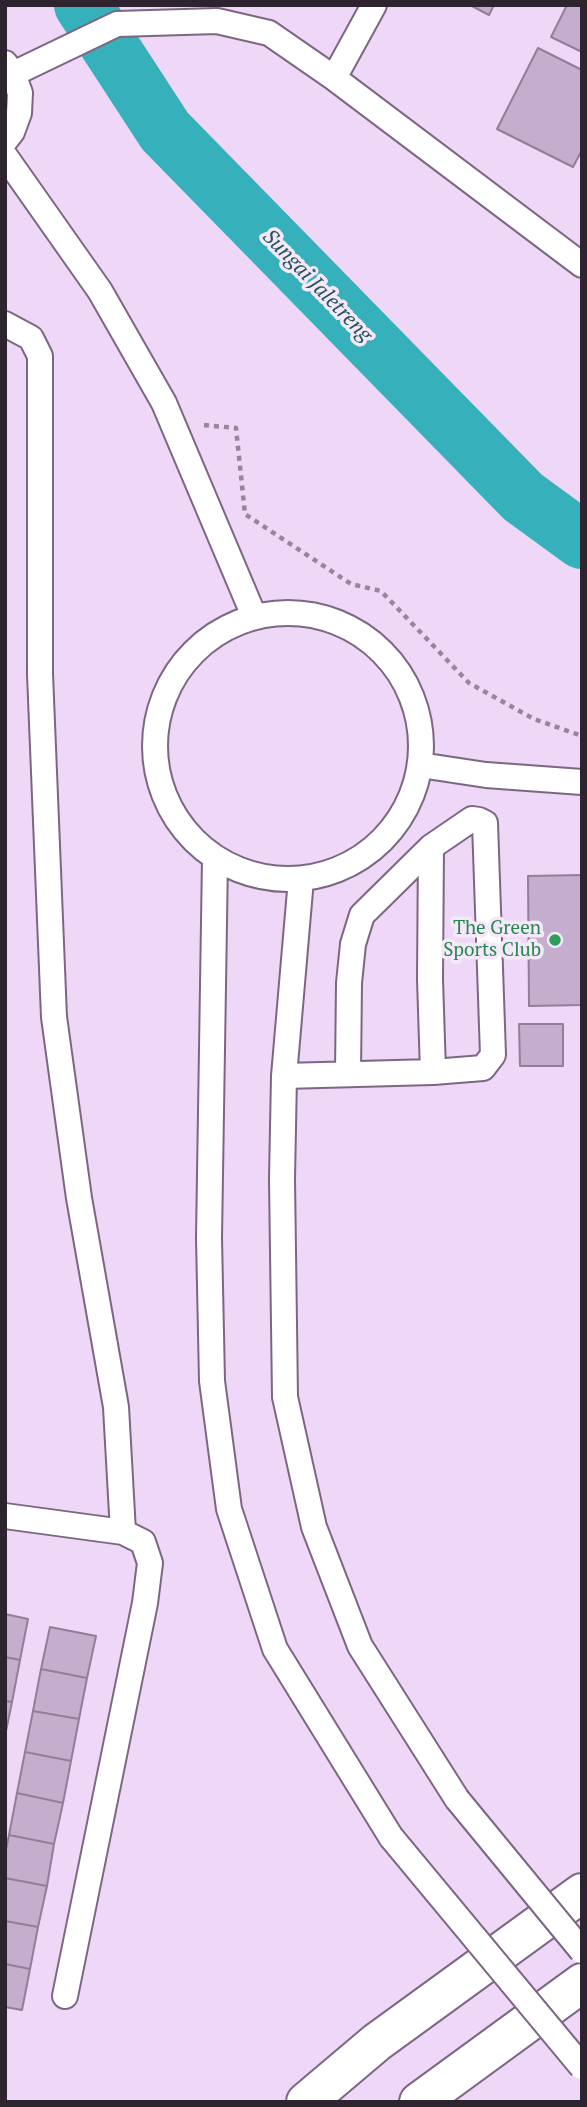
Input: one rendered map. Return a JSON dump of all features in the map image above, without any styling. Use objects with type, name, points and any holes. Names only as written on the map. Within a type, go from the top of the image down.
[{"type":"highway","points":[[306,2102],[377,2042],[582,1893]]},
{"type":"highway","points":[[419,2102],[582,1983]]},
{"type":"street","points":[[334,79],[374,5]]},
{"type":"street","points":[[5,141],[12,132],[19,113],[20,93],[9,69],[117,24],[216,21],[269,33],[582,265]]},
{"type":"street","points":[[5,156],[100,290],[164,403],[254,616]]},
{"type":"street","points":[[5,324],[31,338],[40,356],[40,674],[54,1017],[79,1198],[116,1406],[123,1531]]},
{"type":"street","points":[[298,612],[340,622],[377,646],[404,680],[419,722],[420,765],[406,807],[380,843],[343,867],[301,879],[256,876],[215,859],[183,829],[162,790],[154,747],[161,704],[182,664],[214,635],[254,616],[298,612]]},
{"type":"street","points":[[420,765],[486,775],[582,782]]},
{"type":"street","points":[[284,1076],[391,1074],[483,1068],[493,1055],[485,823],[472,819],[431,847],[362,915],[351,957],[348,1073]]},
{"type":"street","points":[[431,847],[430,979],[433,1072]]},
{"type":"street","points":[[215,859],[209,1238],[212,1381],[229,1509],[275,1649],[391,1838],[582,2067]]},
{"type":"street","points":[[301,879],[284,1076],[282,1179],[285,1397],[314,1527],[360,1646],[457,1799],[582,1951]]},
{"type":"street","points":[[5,1516],[123,1531],[143,1542],[150,1563],[145,1603],[65,1996]]},
{"type":"path","points":[[172,422],[236,428],[245,514],[351,584],[381,591],[469,683],[534,719],[582,736]]},
{"type":"building","points":[[470,5],[494,5],[489,15]]},
{"type":"building","points":[[567,5],[582,5],[582,52],[551,37]]},
{"type":"building","points":[[538,48],[582,70],[582,150],[573,167],[497,129]]},
{"type":"building","name":"The Green Sports Club","points":[[582,875],[582,1005],[529,1006],[528,876]]},
{"type":"building","points":[[519,1024],[563,1024],[563,1066],[520,1066]]},
{"type":"building","points":[[5,1614],[28,1619],[20,1660],[5,1657]]},
{"type":"building","points":[[50,1627],[96,1636],[87,1678],[41,1669]]},
{"type":"building","points":[[5,1657],[20,1660],[12,1702],[5,1701]]},
{"type":"building","points":[[41,1669],[87,1678],[79,1719],[33,1711]]},
{"type":"building","points":[[5,1701],[12,1702],[5,1736]]},
{"type":"building","points":[[33,1711],[79,1719],[71,1761],[25,1752]]},
{"type":"building","points":[[25,1752],[71,1761],[63,1803],[17,1793]]},
{"type":"building","points":[[17,1793],[63,1803],[54,1844],[9,1835]]},
{"type":"building","points":[[9,1835],[54,1844],[47,1886],[5,1878],[5,1854]]},
{"type":"building","points":[[5,1878],[47,1886],[38,1927],[5,1921]]},
{"type":"building","points":[[5,1921],[38,1927],[30,1969],[5,1964]]},
{"type":"building","points":[[5,1964],[30,1969],[22,2010],[5,2007]]},
{"type":"waterway","name":"Sungai Jaletreng","points":[[83,5],[165,131],[523,497],[582,540]]},
{"type":"place","name":"The Green Sports Club","points":[[555,940]]}]
